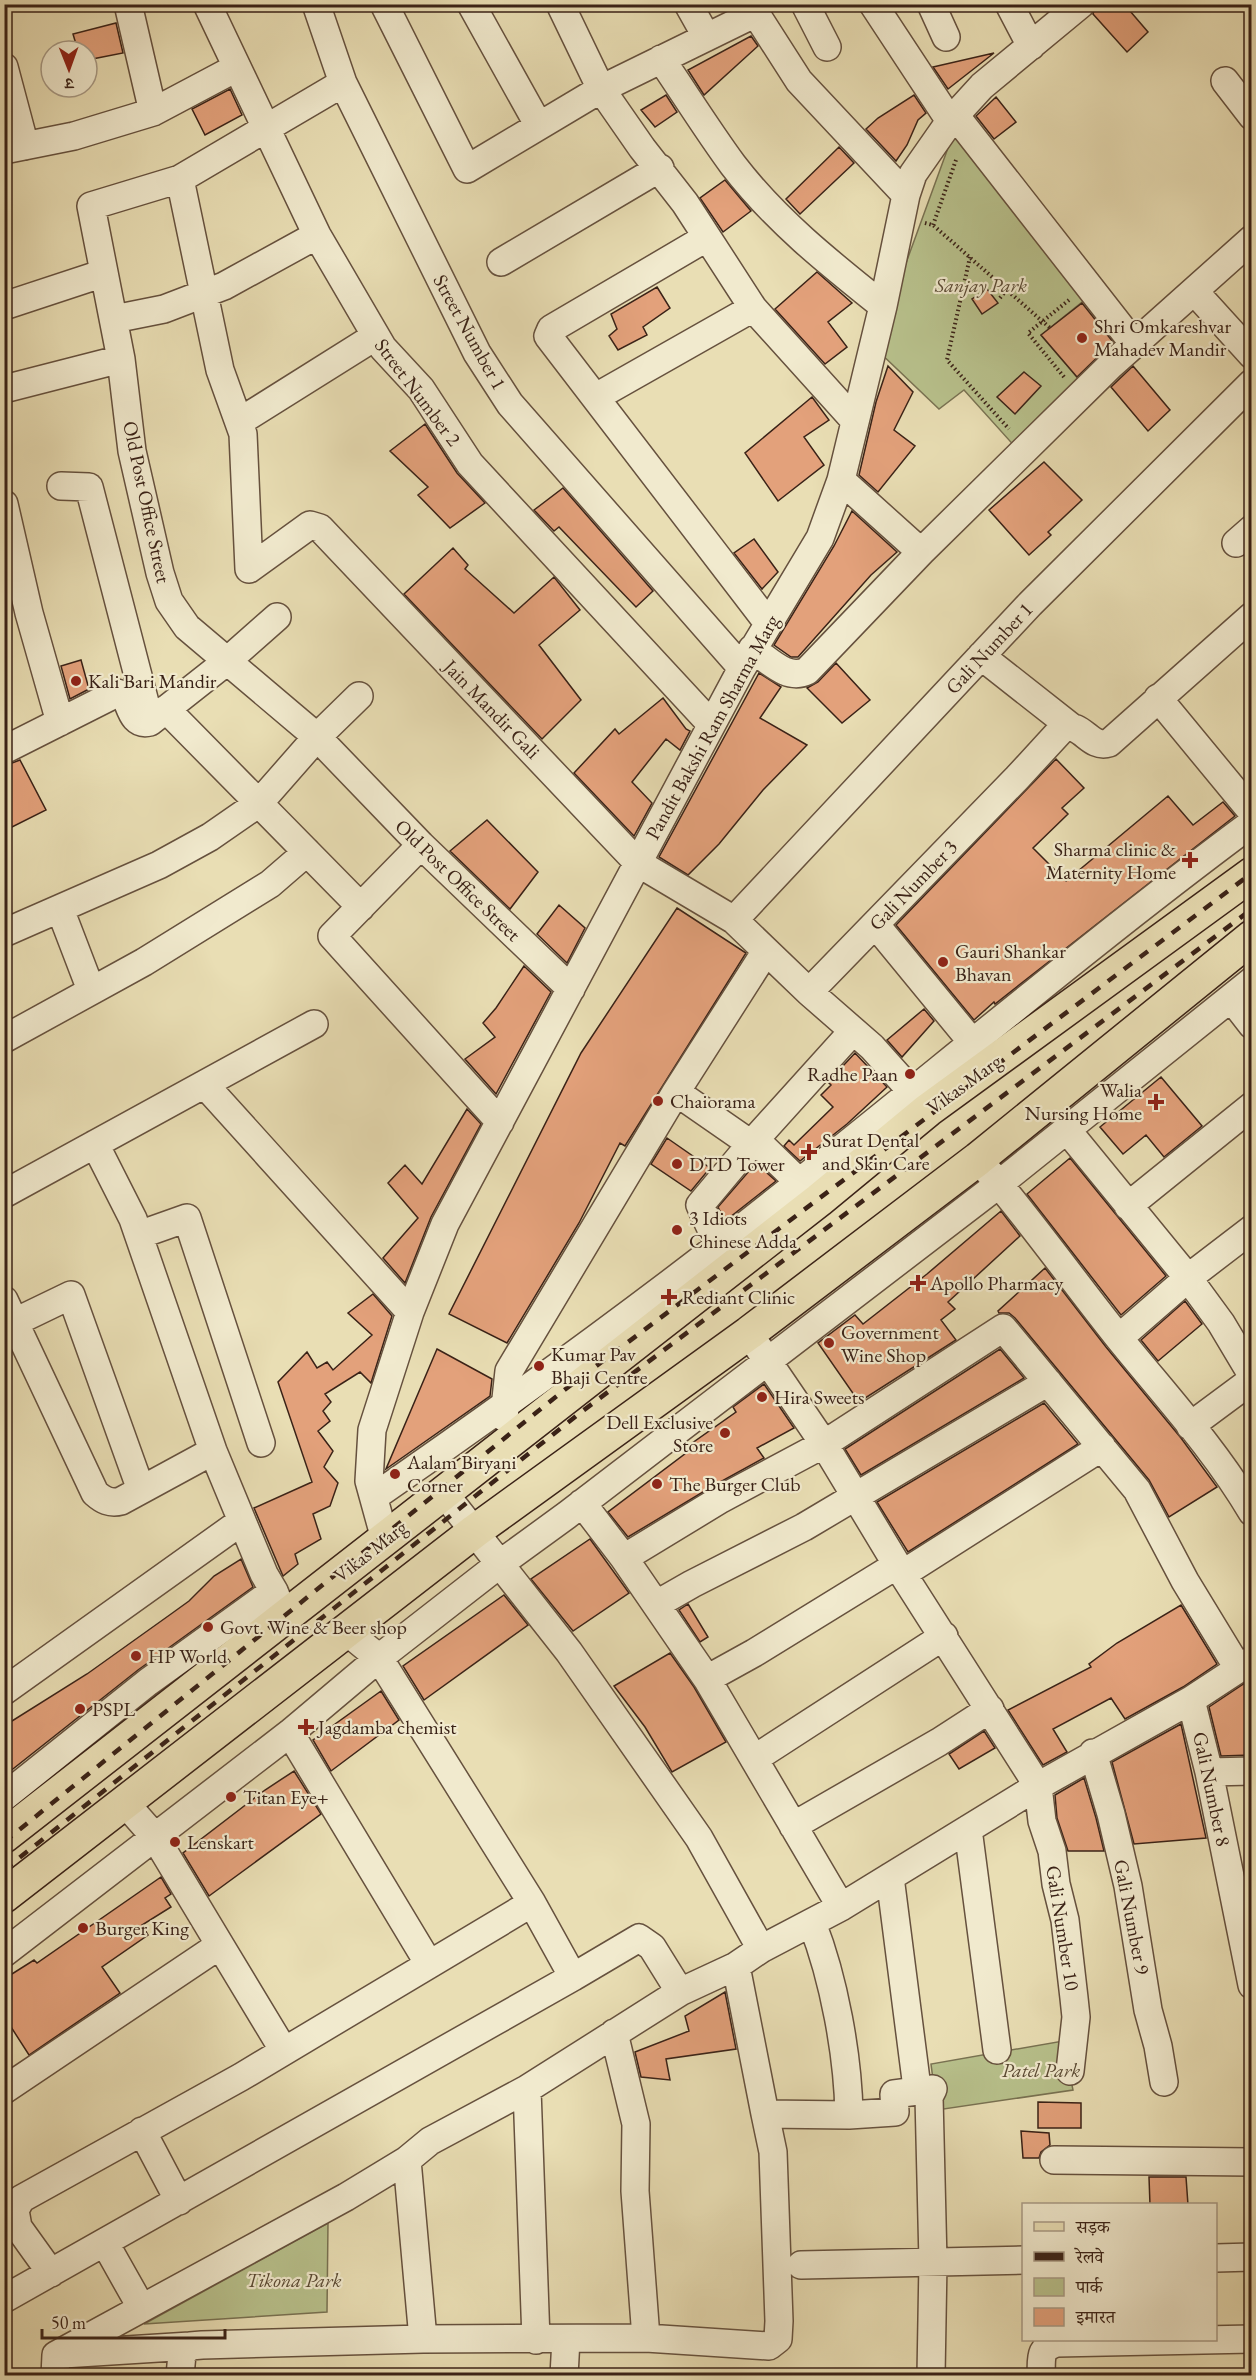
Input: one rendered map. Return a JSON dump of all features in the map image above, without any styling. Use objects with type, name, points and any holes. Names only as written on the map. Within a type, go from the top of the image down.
[{"type":"main road","name":"Vikas Marg","points":[[4,1836],[280,1605],[385,1539],[810,1206],[920,1100],[1251,874]]},
{"type":"main road","points":[[4,1896],[476,1531],[749,1334],[978,1159],[1251,937]]},
{"type":"street","points":[[128,4],[153,112]]},
{"type":"street","name":"Street Number 2","points":[[207,4],[236,68],[268,129],[316,235],[383,348],[421,389],[470,464],[711,724]]},
{"type":"street","name":"Street Number 1","points":[[316,4],[343,84],[477,352],[510,404],[747,658],[789,675],[799,675],[807,671],[921,552],[1080,396],[1251,239]]},
{"type":"street","points":[[384,4],[467,169],[601,89],[752,15],[758,17],[799,81],[903,206]]},
{"type":"street","points":[[471,4],[539,126]]},
{"type":"street","points":[[560,4],[601,89],[642,148],[660,168],[685,203],[753,308],[855,421]]},
{"type":"street","points":[[688,4],[706,36]]},
{"type":"street","points":[[805,4],[827,47]]},
{"type":"street","points":[[873,4],[952,118],[1134,344]]},
{"type":"street","points":[[931,4],[946,37]]},
{"type":"street","points":[[1009,4],[1031,45]]},
{"type":"street","name":"Pandit Bakshi Ram Sharma Marg","points":[[385,1539],[372,1489],[372,1430],[410,1312],[446,1224],[500,1122],[747,658],[820,538],[841,480],[883,306],[903,206],[914,174],[952,118],[982,86],[1079,5]]},
{"type":"street","points":[[661,59],[734,165],[775,213],[823,258],[883,306]]},
{"type":"street","points":[[4,67],[15,148],[74,136],[153,112],[236,68]]},
{"type":"street","points":[[1225,81],[1251,116]]},
{"type":"street","points":[[343,84],[180,179],[220,370],[239,422],[376,336]]},
{"type":"street","points":[[501,262],[660,168]]},
{"type":"street","name":"Old Post Office Street","points":[[180,179],[91,206],[121,359],[132,451],[160,573],[169,601],[187,627],[317,737],[421,845],[571,989]]},
{"type":"street","points":[[114,319],[164,309],[204,294],[242,277],[316,235]]},
{"type":"street","points":[[706,238],[548,332],[548,336],[768,623]]},
{"type":"street","points":[[4,306],[104,273]]},
{"type":"street","points":[[1194,291],[1251,355]]},
{"type":"street","points":[[596,398],[753,308]]},
{"type":"street","points":[[4,389],[121,359]]},
{"type":"street","name":"Gali Number 1","points":[[734,920],[1030,604],[1251,383]]},
{"type":"street","name":"Jain Mandir Gali","points":[[239,422],[243,435],[249,569],[310,525],[320,528],[638,863],[734,920],[809,992],[872,1047],[920,1100]]},
{"type":"street","points":[[841,480],[921,552]]},
{"type":"street","points":[[61,486],[89,488],[158,716],[259,803],[361,907]]},
{"type":"street","points":[[4,504],[29,613],[60,722]]},
{"type":"street","points":[[981,656],[1070,726],[1077,727],[1096,743],[1102,745],[1109,743],[1251,616]]},
{"type":"street","points":[[4,750],[117,693],[125,696],[136,720],[142,724],[158,716],[226,662],[277,617]]},
{"type":"street","points":[[4,933],[159,865],[210,837],[259,803],[317,737],[358,696]]},
{"type":"street","points":[[1158,698],[1251,812]]},
{"type":"street","name":"Gali Number 3","points":[[809,992],[1063,728],[1070,726]]},
{"type":"street","points":[[372,1489],[506,1405],[719,1246],[799,1182],[920,1100],[972,1042],[1148,900],[1251,823]]},
{"type":"street","points":[[421,845],[332,936],[500,1122]]},
{"type":"street","points":[[4,1039],[144,962],[270,884],[307,852]]},
{"type":"street","points":[[60,909],[91,990]]},
{"type":"street","points":[[875,924],[972,1042]]},
{"type":"street","points":[[501,1447],[509,1371],[676,1092],[766,951]]},
{"type":"street","points":[[4,1953],[290,1733],[379,1658],[501,1563],[999,1184],[1241,989],[1251,1025]]},
{"type":"street","points":[[4,1194],[314,1024]]},
{"type":"street","points":[[719,1246],[700,1205],[853,1032]]},
{"type":"street","points":[[205,1085],[410,1312]]},
{"type":"street","points":[[676,1092],[752,1144],[765,1149],[799,1182]]},
{"type":"street","points":[[1128,1206],[1251,1106]]},
{"type":"street","points":[[1067,1130],[1188,1278],[1221,1323],[1251,1375]]},
{"type":"street","points":[[4,1797],[148,1682],[280,1605],[264,1574],[213,1451],[133,1219],[95,1144]]},
{"type":"street","points":[[978,1159],[1119,1338],[1179,1410],[1235,1483],[1251,1512]]},
{"type":"street","points":[[139,1235],[187,1218],[261,1443]]},
{"type":"street","points":[[1119,1338],[1188,1278],[1251,1228]]},
{"type":"street","points":[[141,1490],[71,1295],[10,1311],[95,1493],[101,1499],[113,1503],[141,1490],[213,1451]]},
{"type":"street","points":[[56,2365],[141,2307],[267,2241],[407,2160],[430,2140],[527,2089],[680,1992],[736,1966],[761,1949],[841,1907],[1093,1753],[1191,1700],[1245,1664],[1185,1581],[1137,1490],[1003,1328],[824,1444],[721,1499],[624,1558]]},
{"type":"street","points":[[749,1334],[824,1444],[1038,1786]]},
{"type":"street","points":[[1190,1426],[1251,1380]]},
{"type":"street","points":[[657,1604],[804,1527],[1048,1382]]},
{"type":"street","points":[[707,1679],[901,1569],[1102,1447]]},
{"type":"street","points":[[444,1492],[568,1652],[699,1838],[761,1949]]},
{"type":"street","points":[[582,1503],[657,1604],[707,1679],[841,1907]]},
{"type":"street","points":[[4,1691],[242,1521]]},
{"type":"street","points":[[346,1631],[379,1658],[532,1903],[573,1977]]},
{"type":"street","points":[[754,1759],[944,1636]]},
{"type":"street","name":"Gali Number 8","points":[[1191,1700],[1209,1772],[1251,1986]]},
{"type":"street","points":[[793,1826],[939,1742],[990,1708]]},
{"type":"street","points":[[290,1733],[429,1964]]},
{"type":"street","name":"Gali Number 9","points":[[1093,1753],[1111,1814],[1128,1886],[1148,2010],[1158,2046],[1164,2082]]},
{"type":"street","points":[[1209,1772],[1251,1771]]},
{"type":"street","name":"Gali Number 10","points":[[1038,1786],[1042,1821],[1052,1851],[1056,1884],[1065,1920],[1074,1998],[1075,2036],[1070,2071]]},
{"type":"street","points":[[125,1803],[155,1837],[284,2051]]},
{"type":"street","points":[[968,1829],[997,2050]]},
{"type":"street","points":[[890,1877],[916,2080]]},
{"type":"street","points":[[51,2273],[18,2227],[15,2210],[21,2199],[284,2051],[532,1903]]},
{"type":"street","points":[[812,1923],[825,1957],[832,1993],[848,2082],[849,2115]]},
{"type":"street","points":[[4,2300],[639,1938],[652,1947],[680,1992]]},
{"type":"street","points":[[4,2090],[220,1945]]},
{"type":"street","points":[[56,2365],[190,2346],[423,2339],[646,2338],[769,2346],[778,2339],[773,2152],[736,1966]]},
{"type":"street","points":[[614,2033],[636,2124],[635,2190],[646,2338]]},
{"type":"street","points":[[527,2089],[536,2340]]},
{"type":"street","points":[[765,2114],[849,2115],[895,2112],[894,2094],[933,2089],[930,2097],[933,2262],[931,2376]]},
{"type":"street","points":[[142,2131],[179,2201]]},
{"type":"street","points":[[407,2160],[423,2339]]},
{"type":"street","points":[[1054,2160],[1251,2162]]},
{"type":"street","points":[[105,2243],[141,2307]]},
{"type":"street","points":[[1217,2258],[1251,2257]]},
{"type":"street","points":[[801,2265],[1022,2260]]},
{"type":"street","points":[[564,2376],[566,2339]]},
{"type":"street","points":[[1217,2340],[1251,2339]]},
{"type":"street","points":[[1035,2360],[1048,2346],[1057,2343],[1154,2341]]},
{"type":"street","points":[[180,2376],[182,2354],[190,2346]]},
{"type":"path","points":[[933,225],[957,158]]},
{"type":"path","points":[[903,206],[933,225],[1050,328]]},
{"type":"path","points":[[970,257],[947,360],[1010,429]]},
{"type":"path","points":[[1000,298],[1007,289]]},
{"type":"path","points":[[1077,295],[1028,333],[1080,396]]},
{"type":"green space","name":"Sanjay Park","points":[[956,126],[1092,294],[1041,335],[1081,382],[1018,450],[964,390],[939,409],[875,348]]},
{"type":"green space","name":"Patel Park","points":[[1063,2041],[1073,2090],[937,2110],[931,2064]]},
{"type":"green space","name":"Tikona Park","points":[[328,2223],[327,2312],[144,2324]]},
{"type":"building","points":[[1096,4],[1124,4],[1148,32],[1127,52],[1093,14]]},
{"type":"building","points":[[116,23],[123,53],[99,58],[99,39],[74,39],[73,34]]},
{"type":"building","points":[[751,36],[758,46],[704,95],[688,70]]},
{"type":"building","points":[[994,53],[948,89],[933,67]]},
{"type":"building","points":[[230,89],[242,115],[205,135],[192,109]]},
{"type":"building","points":[[666,95],[677,112],[655,127],[641,110]]},
{"type":"building","points":[[914,95],[926,113],[918,120],[907,145],[896,161],[866,129],[878,118]]},
{"type":"building","points":[[996,97],[1016,122],[994,139],[976,116]]},
{"type":"building","points":[[839,147],[854,163],[800,214],[786,199]]},
{"type":"building","points":[[725,180],[751,211],[723,232],[700,198]]},
{"type":"building","points":[[817,272],[852,303],[828,322],[847,347],[825,364],[775,309]]},
{"type":"building","points":[[657,287],[670,308],[643,327],[647,335],[618,350],[609,336],[617,329],[611,314]]},
{"type":"building","points":[[987,289],[998,303],[982,314],[972,299]]},
{"type":"building","name":"Shri Omkareshvar Mahadev Mandir","points":[[1082,303],[1113,342],[1077,377],[1041,335]]},
{"type":"building","points":[[888,366],[913,392],[894,430],[915,446],[878,492],[859,475],[876,402]]},
{"type":"building","points":[[1133,366],[1170,410],[1148,431],[1111,387]]},
{"type":"building","points":[[1024,372],[1041,386],[1015,414],[997,397]]},
{"type":"building","points":[[812,397],[829,420],[804,437],[824,465],[778,501],[745,453]]},
{"type":"building","points":[[425,424],[457,473],[485,503],[450,528],[418,495],[428,487],[390,451]]},
{"type":"building","points":[[1044,462],[1082,500],[1048,532],[1051,535],[1029,555],[989,510]]},
{"type":"building","points":[[563,488],[653,591],[636,607],[559,527],[554,531],[534,510]]},
{"type":"building","points":[[852,511],[897,552],[871,575],[798,657],[791,657],[774,645],[834,546]]},
{"type":"building","points":[[754,539],[778,572],[762,589],[734,553]]},
{"type":"building","points":[[453,548],[468,565],[465,569],[514,613],[554,577],[580,610],[539,645],[581,700],[542,739],[404,594]]},
{"type":"building","name":"Kali Bari Mandir","points":[[81,660],[89,689],[70,699],[61,666]]},
{"type":"building","points":[[836,663],[870,700],[842,723],[807,688],[818,682]]},
{"type":"building","points":[[759,673],[781,687],[760,718],[807,745],[763,790],[719,844],[688,875],[659,857]]},
{"type":"building","points":[[663,698],[686,729],[690,731],[680,750],[666,739],[632,782],[652,803],[634,836],[574,773],[615,729],[619,734]]},
{"type":"building","points":[[1056,759],[1084,788],[1062,808],[1068,814],[1033,848],[1066,881],[1168,796],[1193,825],[1223,802],[1235,816],[995,1004],[994,1002],[974,1020],[896,925]]},
{"type":"building","points":[[20,760],[46,810],[4,831],[4,766]]},
{"type":"building","points":[[487,820],[538,872],[510,909],[450,851]]},
{"type":"building","points":[[559,905],[585,928],[567,963],[537,934]]},
{"type":"building","points":[[677,908],[746,953],[625,1146],[620,1143],[579,1223],[507,1343],[449,1314],[581,1053]]},
{"type":"building","points":[[524,966],[551,992],[496,1094],[465,1059],[495,1037],[483,1023]]},
{"type":"building","points":[[924,1009],[934,1021],[902,1057],[887,1040]]},
{"type":"building","points":[[855,1053],[887,1087],[847,1124],[800,1161],[784,1146],[789,1140],[794,1145],[833,1107],[821,1095],[831,1085],[828,1082]]},
{"type":"building","name":"Walia Nursing Home","points":[[1161,1077],[1202,1126],[1164,1157],[1146,1135],[1123,1154],[1100,1127]]},
{"type":"building","points":[[467,1109],[481,1124],[431,1217],[405,1283],[383,1258],[418,1218],[388,1183],[405,1165],[422,1184]]},
{"type":"building","name":"DTD Tower","points":[[667,1138],[710,1168],[691,1191],[651,1164]]},
{"type":"building","points":[[1070,1158],[1166,1276],[1121,1315],[1027,1194]]},
{"type":"building","points":[[756,1163],[776,1181],[725,1221],[718,1207]]},
{"type":"building","points":[[1001,1211],[1020,1236],[948,1302],[955,1309],[941,1320],[956,1340],[859,1402],[818,1343],[855,1315],[863,1324],[927,1274]]},
{"type":"building","points":[[1045,1268],[1181,1438],[1217,1487],[1169,1517],[1149,1480],[1015,1318],[1009,1313],[999,1313],[998,1311]]},
{"type":"building","points":[[373,1294],[392,1316],[371,1383],[360,1372],[325,1394],[331,1402],[323,1411],[330,1421],[318,1431],[333,1451],[324,1467],[338,1483],[330,1506],[313,1514],[321,1539],[295,1554],[298,1564],[283,1576],[254,1508],[312,1482],[278,1382],[307,1352],[317,1368],[327,1362],[333,1370],[372,1335],[348,1313]]},
{"type":"building","points":[[1185,1301],[1202,1324],[1158,1361],[1141,1340]]},
{"type":"building","points":[[437,1349],[492,1379],[490,1396],[386,1469]]},
{"type":"building","points":[[1000,1349],[1024,1378],[861,1475],[845,1449]]},
{"type":"building","points":[[764,1384],[794,1428],[757,1448],[764,1458],[628,1537],[608,1512],[690,1450],[688,1446],[736,1412],[733,1407]]},
{"type":"building","points":[[1044,1403],[1078,1444],[908,1552],[877,1502]]},
{"type":"building","points":[[590,1539],[629,1593],[573,1631],[531,1579]]},
{"type":"building","points":[[241,1559],[253,1587],[138,1670],[4,1776],[4,1726],[87,1674],[189,1601],[214,1576]]},
{"type":"building","points":[[504,1595],[528,1625],[424,1700],[403,1666]]},
{"type":"building","points":[[688,1604],[708,1637],[700,1642],[679,1610]]},
{"type":"building","points":[[1181,1605],[1217,1664],[1183,1687],[1125,1719],[1111,1698],[1053,1729],[1067,1752],[1043,1765],[1008,1710],[1091,1667],[1089,1664],[1117,1643]]},
{"type":"building","points":[[670,1653],[694,1687],[726,1742],[672,1772],[645,1727],[614,1686]]},
{"type":"building","points":[[1251,1679],[1251,1721],[1247,1721],[1251,1755],[1221,1756],[1209,1707]]},
{"type":"building","points":[[381,1691],[399,1720],[331,1771],[313,1740]]},
{"type":"building","points":[[1181,1724],[1206,1838],[1134,1844],[1112,1762]]},
{"type":"building","points":[[984,1731],[995,1748],[959,1769],[949,1754]]},
{"type":"building","points":[[294,1771],[321,1814],[209,1896],[183,1853],[265,1790]]},
{"type":"building","points":[[1084,1778],[1104,1851],[1068,1851],[1057,1818],[1055,1795]]},
{"type":"building","points":[[161,1877],[171,1894],[165,1898],[171,1907],[142,1925],[148,1935],[102,1967],[120,1993],[29,2055],[4,2016],[4,1979],[34,1960],[37,1963]]},
{"type":"building","points":[[725,1992],[736,2049],[666,2059],[670,2080],[641,2077],[635,2052],[689,2031],[685,2016]]},
{"type":"building","points":[[1038,2102],[1081,2103],[1081,2128],[1038,2128]]},
{"type":"building","points":[[1021,2131],[1049,2133],[1050,2145],[1041,2152],[1039,2158],[1023,2158]]},
{"type":"building","points":[[1149,2177],[1186,2177],[1188,2203],[1150,2203]]},
{"type":"railway","points":[[4,1842],[563,1391],[1252,873]]},
{"type":"railway","points":[[4,1870],[580,1413],[1252,909]]},
{"type":"place","name":"Shri Omkareshvar Mahadev Mandir","points":[[1082,338]]},
{"type":"place","name":"Kali Bari Mandir","points":[[76,681]]},
{"type":"place","name":"Sharma clinic & Maternity Home","points":[[1190,860]]},
{"type":"place","name":"Gauri Shankar Bhavan","points":[[943,962]]},
{"type":"place","name":"Radhe Paan","points":[[910,1074]]},
{"type":"place","name":"Chaiorama","points":[[658,1101]]},
{"type":"place","name":"Walia Nursing Home","points":[[1156,1102]]},
{"type":"place","name":"Surat Dental and Skin Care","points":[[809,1152]]},
{"type":"place","name":"DTD Tower","points":[[677,1164]]},
{"type":"place","name":"3 Idiots Chinese Adda","points":[[677,1230]]},
{"type":"place","name":"Apollo Pharmacy","points":[[918,1283]]},
{"type":"place","name":"Rediant Clinic","points":[[669,1297]]},
{"type":"place","name":"Government Wine Shop","points":[[829,1343]]},
{"type":"place","name":"Kumar Pav Bhaji Centre","points":[[539,1366]]},
{"type":"place","name":"Hira Sweets","points":[[762,1397]]},
{"type":"place","name":"Dell Exclusive Store","points":[[725,1433]]},
{"type":"place","name":"Aalam Biryani Corner","points":[[395,1474]]},
{"type":"place","name":"The Burger Club","points":[[657,1484]]},
{"type":"place","name":"Govt. Wine & Beer shop","points":[[208,1627]]},
{"type":"place","name":"HP World","points":[[136,1656]]},
{"type":"place","name":"PSPL","points":[[80,1709]]},
{"type":"place","name":"Jagdamba chemist","points":[[306,1727]]},
{"type":"place","name":"Titan Eye+","points":[[231,1797]]},
{"type":"place","name":"Lenskart","points":[[175,1842]]},
{"type":"place","name":"Burger King","points":[[83,1928]]}]
